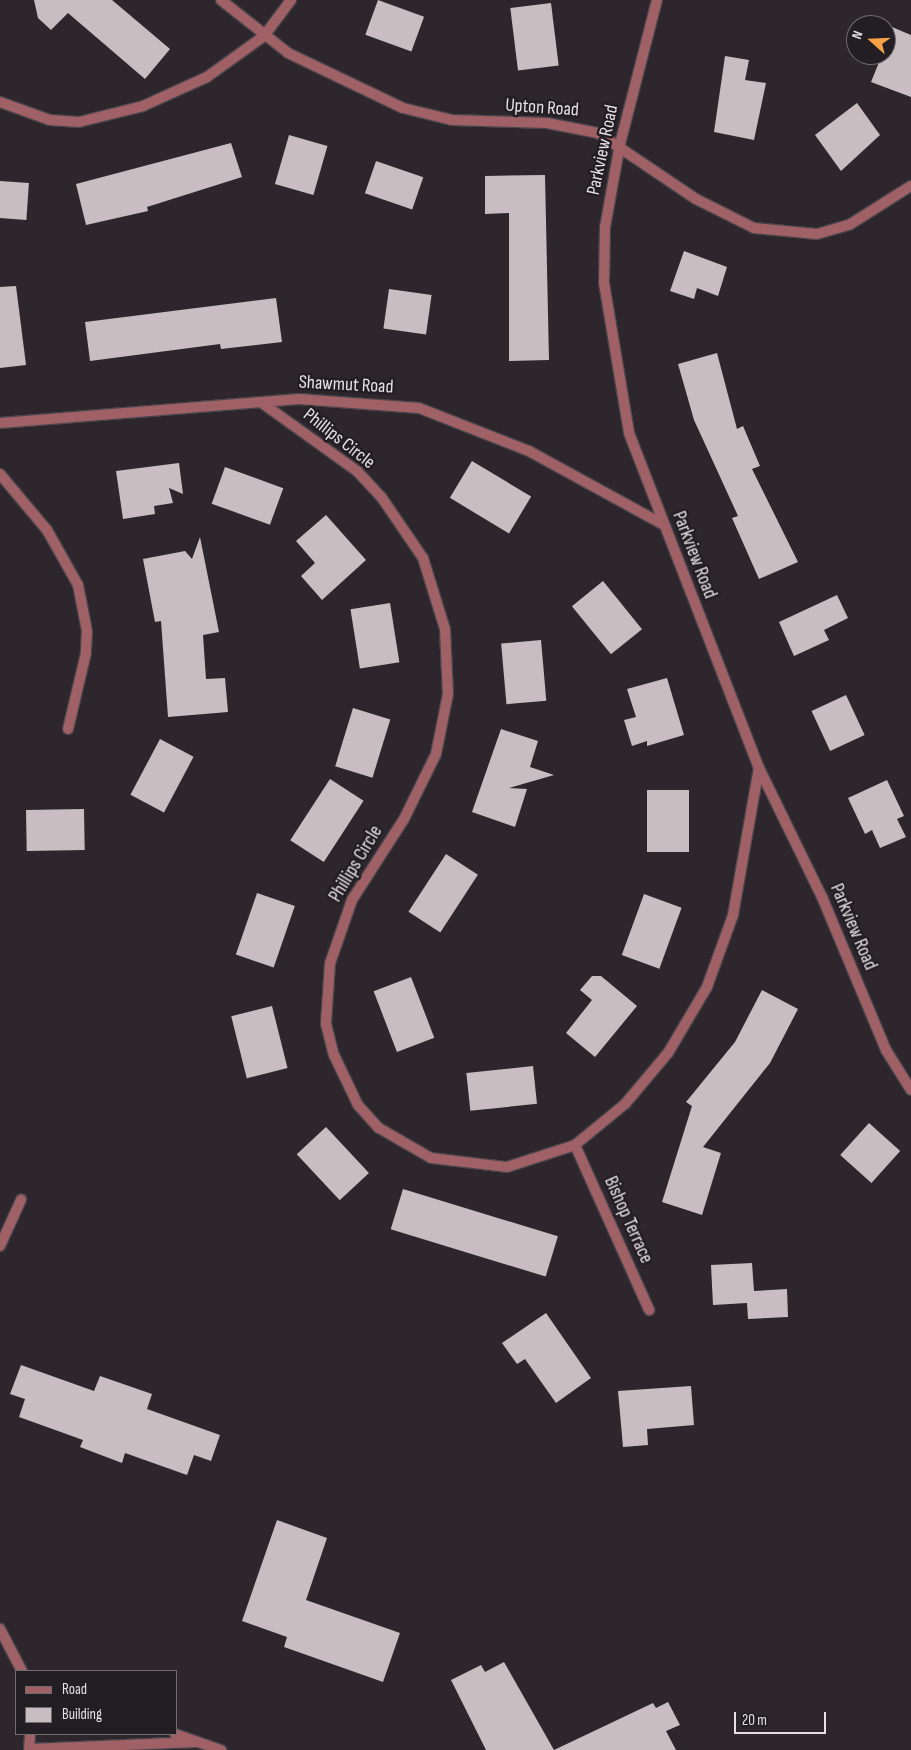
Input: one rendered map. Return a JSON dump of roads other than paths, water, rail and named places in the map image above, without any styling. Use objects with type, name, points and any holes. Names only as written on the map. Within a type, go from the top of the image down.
[{"type":"street","name":"Upton Road","points":[[221,0],[264,36],[322,73],[403,108],[483,123],[577,126],[620,144],[722,214],[783,234],[817,234],[849,225],[911,186]]},
{"type":"street","points":[[0,102],[50,120],[79,122],[108,118],[177,93],[264,36],[291,0]]},
{"type":"street","name":"Parkview Road","points":[[657,0],[620,144],[605,227],[604,283],[629,433],[759,768],[822,897],[886,1050],[911,1090]]},
{"type":"street","name":"Shawmut Road","points":[[0,423],[331,398],[419,408],[529,451],[664,525]]},
{"type":"street","name":"Phillips Circle","points":[[262,403],[357,471],[404,526],[436,594],[449,663],[436,754],[404,819],[352,900],[330,963],[326,1024],[344,1080],[379,1128],[431,1158],[507,1166],[574,1145],[647,1079],[688,1023],[707,987],[732,915],[759,768]]},
{"type":"street","points":[[0,474],[46,530],[78,586],[87,631],[86,653],[68,729]]},
{"type":"street","name":"Bishop Terrace","points":[[574,1145],[649,1310]]},
{"type":"street","points":[[0,1246],[21,1200]]},
{"type":"street","points":[[0,1629],[21,1670]]},
{"type":"street","points":[[30,1735],[29,1750],[196,1742]]},
{"type":"street","points":[[178,1735],[221,1750]]}]
